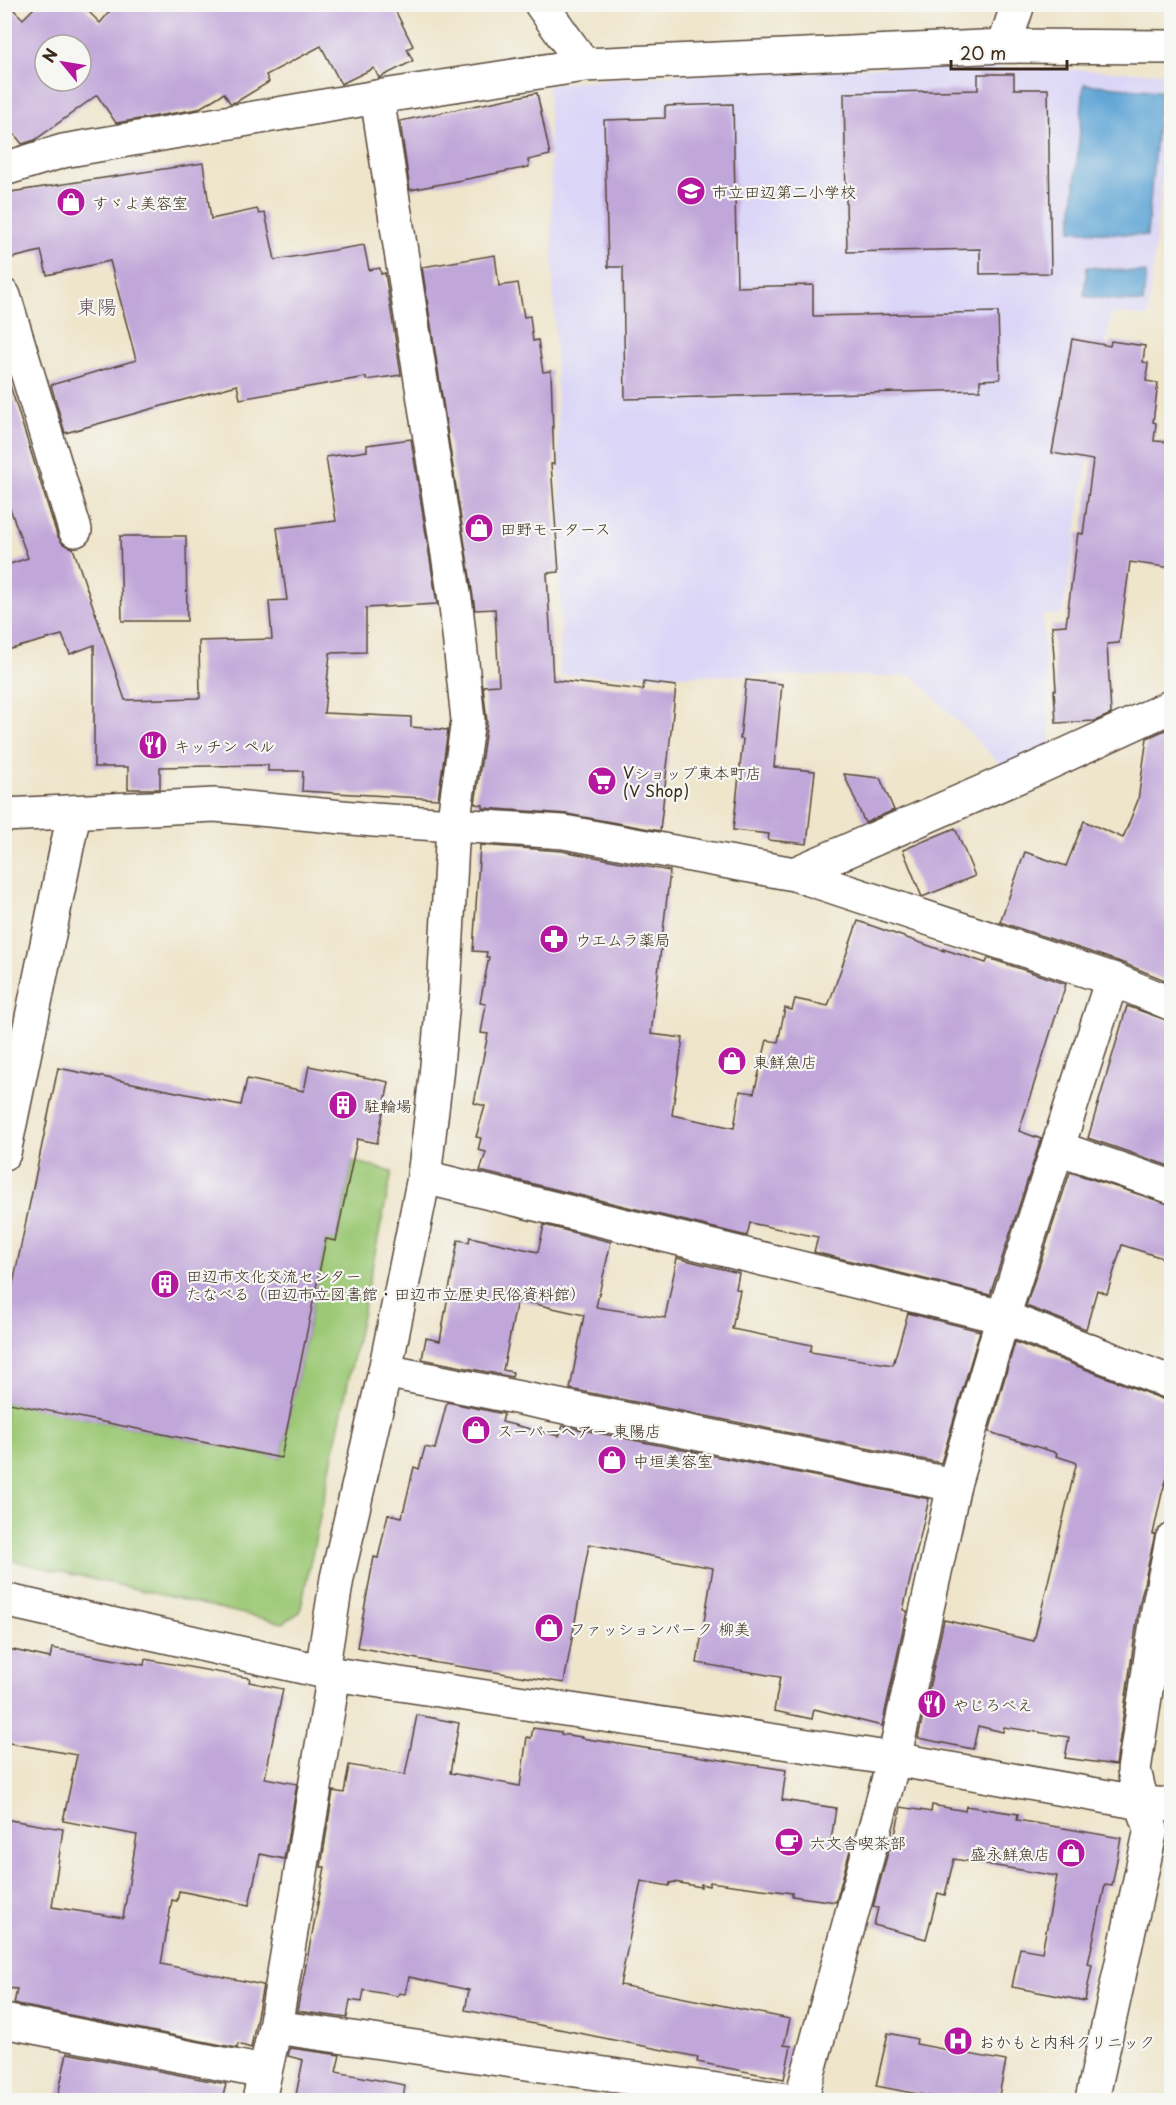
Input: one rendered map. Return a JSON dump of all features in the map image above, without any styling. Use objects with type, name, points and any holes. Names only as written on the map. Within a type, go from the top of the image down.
[{"type":"street","points":[[542,4],[584,65]]},
{"type":"street","points":[[1004,46],[1018,4]]},
{"type":"street","points":[[4,169],[63,151],[377,97],[584,65],[1004,46],[1172,47]]},
{"type":"street","points":[[4,2021],[261,2086],[275,2027],[328,1673],[337,1578],[385,1371],[424,1177],[444,990],[453,825],[468,720],[456,606],[377,97]]},
{"type":"street","points":[[4,296],[75,530]]},
{"type":"street","points":[[794,874],[1035,769],[1172,706]]},
{"type":"street","points":[[4,815],[215,805],[374,820],[564,832],[794,874],[1112,979],[1172,1004]]},
{"type":"street","points":[[5,1150],[74,813]]},
{"type":"street","points":[[801,2100],[894,1759],[954,1485],[1003,1317],[1112,979]]},
{"type":"street","points":[[1058,1148],[1172,1186]]},
{"type":"street","points":[[424,1177],[1003,1317],[1172,1383]]},
{"type":"street","points":[[385,1371],[954,1485]]},
{"type":"street","points":[[1092,2100],[1157,1804],[1134,1770],[1158,1610],[1172,1540]]},
{"type":"street","points":[[4,1600],[328,1673],[894,1759],[1157,1804]]},
{"type":"street","points":[[275,2027],[787,2100]]},
{"type":"shaded area","name":"市立田辺第二小学校","points":[[900,67],[1030,68],[1162,73],[1171,84],[1148,317],[1111,313],[1063,614],[1042,615],[1051,748],[1004,768],[913,676],[560,675],[561,544],[548,85],[722,72]]},
{"type":"green space","points":[[353,1161],[392,1172],[300,1612],[283,1623],[5,1559],[5,1402],[281,1458],[326,1239],[337,1240]]},
{"type":"water","points":[[1084,84],[1160,91],[1147,236],[1071,230]]},
{"type":"water","points":[[1087,267],[1146,273],[1143,303],[1084,296]]},
{"type":"building","points":[[4,4],[8,4],[23,19],[38,4],[81,4],[100,23],[116,4],[392,4],[413,46],[407,49],[413,61],[379,78],[374,68],[341,84],[321,46],[266,75],[269,82],[236,102],[230,103],[224,93],[198,109],[116,123],[97,95],[35,140],[22,144],[4,121]]},
{"type":"building","points":[[978,74],[1014,74],[1014,89],[1048,89],[1051,273],[980,274],[980,249],[847,252],[844,93],[978,90]]},
{"type":"building","points":[[537,93],[550,155],[528,160],[529,167],[410,190],[400,121]]},
{"type":"building","points":[[733,104],[737,287],[813,285],[813,316],[998,312],[1000,379],[980,380],[980,390],[625,399],[623,267],[608,267],[604,120],[665,118],[665,106]]},
{"type":"building","points":[[203,163],[211,219],[257,209],[259,214],[265,213],[275,260],[364,245],[369,270],[380,268],[381,274],[385,273],[401,375],[366,380],[366,377],[240,399],[237,385],[65,433],[51,385],[136,360],[110,261],[47,275],[41,251],[4,260],[4,193]]},
{"type":"building","points":[[495,255],[499,286],[518,283],[524,317],[530,316],[533,341],[538,340],[543,372],[551,371],[554,464],[551,464],[559,572],[547,573],[553,680],[643,690],[644,682],[676,686],[660,831],[567,814],[483,808],[483,805],[475,804],[487,722],[483,686],[499,685],[495,609],[475,610],[422,267]]},
{"type":"building","points":[[1072,339],[1110,346],[1111,341],[1145,346],[1143,362],[1148,363],[1146,381],[1158,383],[1153,422],[1156,423],[1154,441],[1172,442],[1172,568],[1130,562],[1119,643],[1107,644],[1111,714],[1095,721],[1056,723],[1052,626],[1066,625],[1078,533],[1083,534],[1093,460],[1052,453]]},
{"type":"building","points":[[4,366],[57,535],[63,544],[73,548],[125,700],[200,698],[199,641],[272,639],[269,601],[287,600],[277,528],[336,521],[326,457],[367,451],[367,445],[411,439],[437,604],[366,608],[366,652],[330,653],[324,713],[411,717],[411,727],[448,730],[438,799],[302,791],[303,771],[268,771],[268,765],[160,767],[160,789],[128,789],[128,767],[94,767],[94,645],[70,654],[62,635],[4,651],[4,566],[28,558],[4,492]]},
{"type":"building","points":[[120,536],[186,536],[187,621],[122,621]]},
{"type":"building","points":[[746,680],[782,684],[774,767],[815,771],[807,844],[768,840],[769,834],[733,830],[743,739],[740,739]]},
{"type":"building","points":[[1172,727],[1172,983],[1118,961],[1000,922],[1025,852],[1066,866],[1084,821],[1123,838],[1138,800],[1147,738]]},
{"type":"building","points":[[844,774],[880,778],[894,810],[865,823]]},
{"type":"building","points":[[955,828],[975,876],[922,897],[903,850]]},
{"type":"building","points":[[480,845],[562,851],[670,871],[651,1034],[683,1038],[672,1115],[734,1128],[740,1091],[754,1093],[767,1040],[778,1042],[785,1008],[792,1010],[795,999],[828,1006],[858,921],[944,951],[943,949],[986,963],[988,958],[1066,984],[1019,1131],[1041,1139],[990,1295],[814,1252],[818,1237],[750,1223],[747,1236],[480,1171],[486,1152],[478,1150],[481,1138],[476,1137],[485,1106],[474,1103],[488,1034],[481,1033],[486,1004],[480,1003],[489,957],[486,957],[487,952],[473,951]]},
{"type":"building","points":[[1127,1006],[1172,1022],[1172,1167],[1088,1138]]},
{"type":"building","name":"田辺市文化交流センター たなべる（田辺市立図書館・田辺市立歴史民俗資料館）","points":[[309,1066],[389,1082],[377,1143],[357,1139],[336,1241],[326,1239],[281,1458],[4,1402],[4,1327],[58,1068],[241,1105],[247,1079],[304,1091]]},
{"type":"building","points":[[1070,1172],[1172,1205],[1172,1261],[1122,1245],[1107,1294],[1097,1290],[1086,1329],[1026,1306]]},
{"type":"building","points":[[544,1225],[611,1242],[596,1307],[665,1318],[677,1258],[739,1273],[736,1289],[740,1290],[732,1329],[812,1345],[810,1352],[893,1365],[908,1313],[980,1331],[941,1463],[570,1389],[584,1315],[517,1300],[503,1370],[513,1372],[512,1377],[422,1359],[426,1338],[440,1341],[458,1240],[469,1242],[470,1237],[538,1252]]},
{"type":"building","points":[[1015,1342],[1172,1401],[1172,1463],[1162,1493],[1139,1607],[1116,1765],[1065,1758],[1069,1737],[1004,1727],[1003,1732],[978,1726],[973,1749],[918,1738],[944,1620],[1034,1641],[1076,1465],[1075,1462],[1056,1456],[1057,1453],[989,1432]]},
{"type":"building","points":[[447,1402],[504,1414],[502,1422],[559,1436],[563,1426],[929,1499],[903,1610],[907,1611],[882,1726],[814,1709],[812,1719],[774,1711],[780,1677],[697,1663],[713,1568],[589,1544],[564,1683],[437,1663],[357,1647],[374,1557],[378,1558],[388,1514],[402,1517],[414,1467],[419,1469],[425,1447],[435,1449]]},
{"type":"building","points":[[4,1648],[50,1658],[52,1648],[144,1665],[145,1659],[250,1678],[249,1682],[283,1689],[265,1778],[297,1784],[284,1859],[260,1854],[249,1905],[179,1891],[177,1901],[172,1900],[161,1964],[263,1985],[251,2048],[238,2044],[237,2048],[14,2004],[17,1989],[4,1988],[4,1819],[63,1829],[52,1907],[123,1918],[137,1835],[63,1821],[77,1755],[4,1742]]},
{"type":"building","points":[[417,1715],[459,1723],[450,1773],[520,1786],[527,1737],[531,1738],[533,1728],[581,1738],[786,1770],[782,1800],[836,1808],[831,1840],[852,1843],[836,1902],[792,1896],[792,1893],[710,1882],[709,1886],[701,1884],[701,1887],[675,1882],[670,1883],[669,1886],[641,1881],[620,1985],[790,2019],[784,2045],[791,2046],[784,2079],[697,2062],[698,2057],[465,2010],[469,1990],[409,1977],[405,1994],[399,1993],[398,1996],[364,1990],[362,2002],[350,2000],[347,2018],[297,2011],[325,1867],[321,1867],[333,1791],[344,1793],[349,1765],[405,1775]]},
{"type":"building","points":[[932,1805],[965,1811],[966,1806],[1018,1814],[1017,1820],[1121,1838],[1112,1886],[1105,1885],[1088,1964],[1092,1965],[1085,2001],[1012,1987],[1020,1948],[1042,1952],[1057,1876],[954,1859],[945,1895],[938,1893],[926,1939],[874,1925],[878,1908],[873,1907],[889,1849],[892,1849],[901,1807],[931,1812]]},
{"type":"building","points":[[888,2033],[917,2039],[916,2044],[1006,2061],[998,2100],[949,2100],[876,2086]]},
{"type":"building","points":[[290,2048],[340,2055],[336,2072],[405,2085],[403,2100],[295,2100],[303,2060],[288,2056]]},
{"type":"building","points":[[67,2053],[226,2084],[222,2100],[57,2100]]},
{"type":"place","name":"市立田辺第二小学校","points":[[691,191]]},
{"type":"place","name":"すゞよ美容室","points":[[71,202]]},
{"type":"place","name":"田野モータース","points":[[479,528]]},
{"type":"place","name":"キッチン ペル","points":[[153,745]]},
{"type":"place","name":"Vショップ東本町店 (V Shop)","points":[[602,781]]},
{"type":"place","name":"ウエムラ薬局","points":[[554,939]]},
{"type":"place","name":"東鮮魚店","points":[[732,1061]]},
{"type":"place","name":"駐輪場","points":[[343,1105]]},
{"type":"place","name":"田辺市文化交流センター たなべる（田辺市立図書館・田辺市立歴史民俗資料館）","points":[[165,1284]]},
{"type":"place","name":"スーパーヘアー 東陽店","points":[[476,1430]]},
{"type":"place","name":"中垣美容室","points":[[612,1460]]},
{"type":"place","name":"ファッションパーク 柳美","points":[[549,1628]]},
{"type":"place","name":"やじろべえ","points":[[932,1704]]},
{"type":"place","name":"六文舎喫茶部","points":[[789,1842]]},
{"type":"place","name":"盛永鮮魚店","points":[[1071,1853]]},
{"type":"place","name":"おかもと内科クリニック","points":[[958,2041]]},
{"type":"district","name":"東陽","points":[[97,306]]}]
